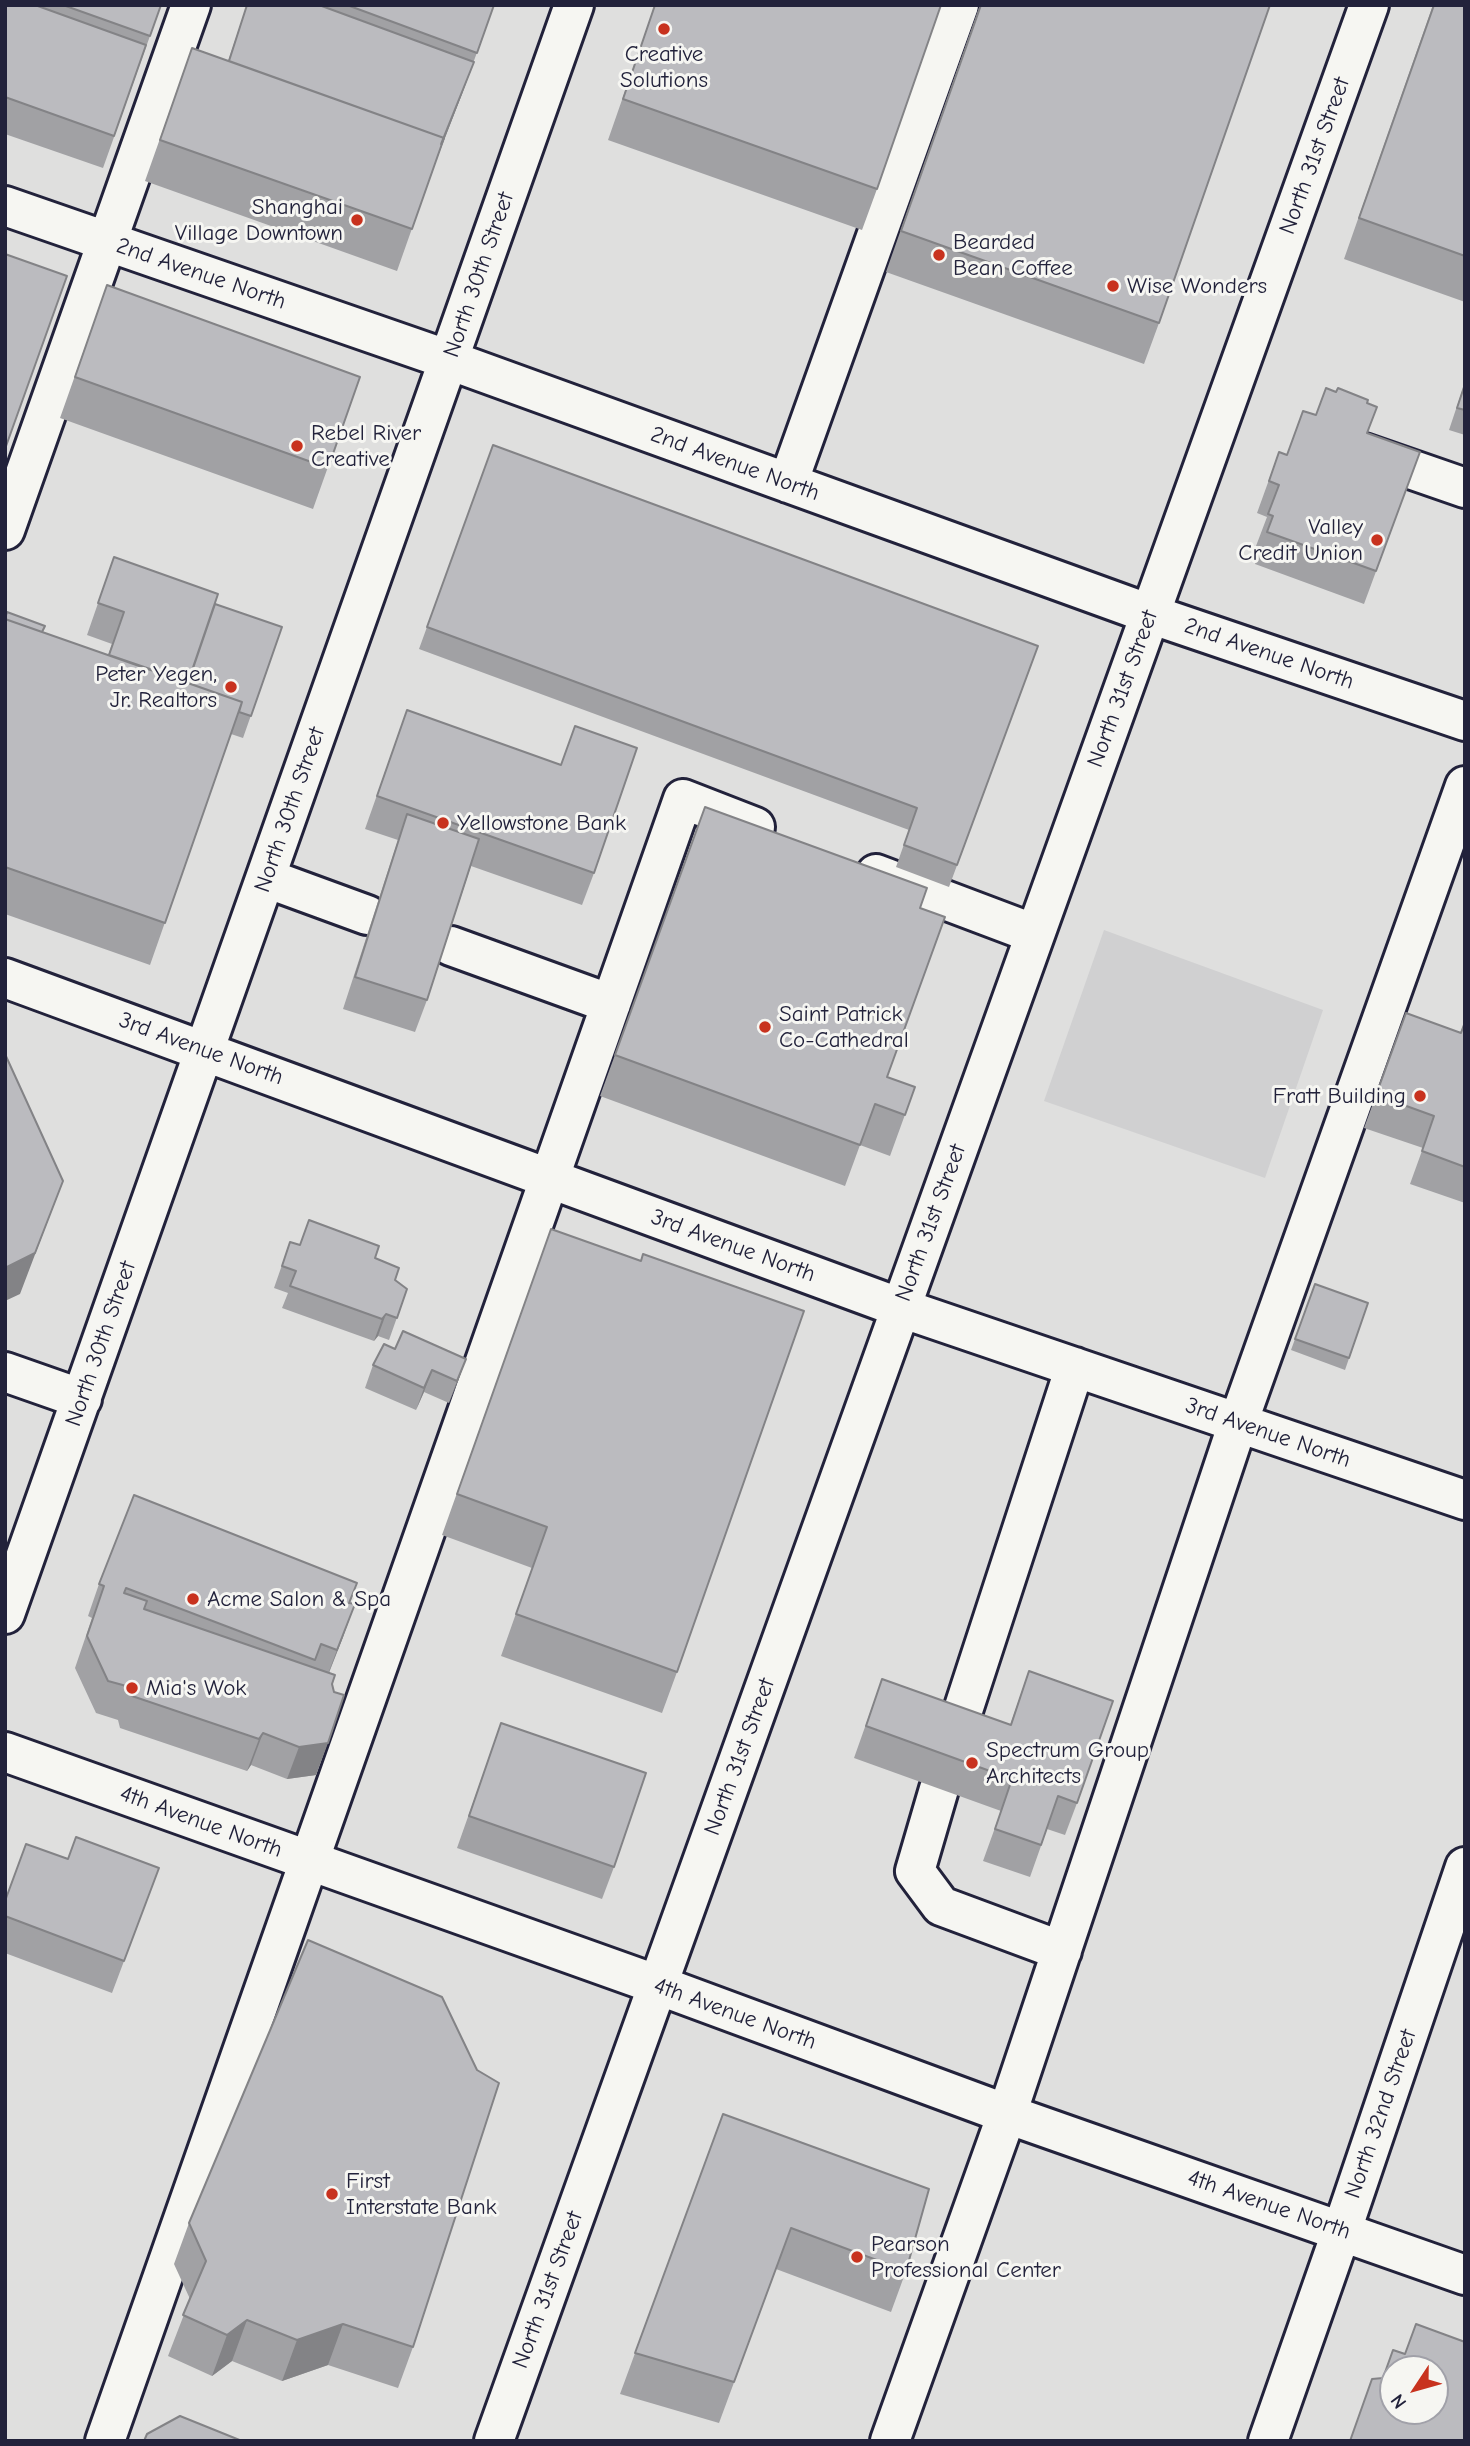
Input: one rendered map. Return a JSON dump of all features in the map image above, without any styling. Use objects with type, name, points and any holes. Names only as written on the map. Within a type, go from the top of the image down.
[{"type":"street","points":[[5,530],[191,5]]},
{"type":"street","name":"North 30th Street","points":[[5,1614],[574,5]]},
{"type":"street","points":[[788,483],[959,5]]},
{"type":"street","name":"North 31st Street","points":[[494,2441],[1369,5]]},
{"type":"street","name":"2nd Avenue North","points":[[5,206],[449,360],[1150,614],[1465,721]]},
{"type":"street","points":[[1364,453],[1465,488]]},
{"type":"street","points":[[890,2441],[1007,2114],[1238,1423],[1465,786]]},
{"type":"street","points":[[105,2441],[682,799],[783,838]]},
{"type":"street","points":[[846,862],[1035,934]]},
{"type":"street","points":[[266,878],[367,915]]},
{"type":"street","points":[[451,946],[611,1004]]},
{"type":"street","name":"3rd Avenue North","points":[[5,978],[901,1308],[1465,1500]]},
{"type":"street","points":[[953,1741],[1075,1367]]},
{"type":"street","points":[[5,1372],[78,1408]]},
{"type":"street","points":[[5,1391],[78,1408]]},
{"type":"street","name":"4th Avenue North","points":[[5,1752],[658,1985],[1007,2114],[1465,2275]]},
{"type":"street","points":[[939,1789],[915,1871],[941,1906],[1062,1951]]},
{"type":"street","name":"North 32nd Street","points":[[1268,2441],[1465,1867]]},
{"type":"shaded area","points":[[5,5],[1465,5],[1465,2441],[5,2441]]},
{"type":"shaded area","points":[[1104,930],[1323,1010],[1265,1178],[1044,1101]]},
{"type":"building","points":[[5,5],[35,5],[146,45],[114,136],[5,97]]},
{"type":"building","points":[[63,5],[161,5],[150,36]]},
{"type":"building","points":[[247,5],[319,5],[474,62],[443,138],[229,61]]},
{"type":"building","points":[[347,5],[494,5],[477,53]]},
{"type":"building","points":[[655,5],[941,5],[877,189],[623,99]]},
{"type":"building","points":[[981,5],[1270,5],[1159,323],[901,231]]},
{"type":"building","points":[[1434,5],[1465,5],[1465,256],[1359,218]]},
{"type":"building","points":[[192,48],[444,138],[412,229],[160,140]]},
{"type":"building","points":[[5,254],[67,276],[5,449]]},
{"type":"building","points":[[107,285],[360,377],[328,468],[75,377]]},
{"type":"building","points":[[1465,384],[1465,410],[1457,408]]},
{"type":"building","points":[[1326,388],[1336,392],[1338,388],[1368,400],[1367,403],[1377,407],[1367,433],[1420,452],[1376,571],[1267,532],[1273,516],[1268,514],[1279,485],[1269,481],[1279,452],[1287,455],[1303,411],[1316,415]]},
{"type":"building","points":[[493,445],[1038,646],[957,865],[904,845],[917,808],[427,627]]},
{"type":"building","points":[[114,557],[218,594],[188,682],[109,655],[124,612],[98,603]]},
{"type":"building","points":[[215,604],[282,627],[251,716],[239,712],[242,702],[188,683]]},
{"type":"building","points":[[7,612],[45,626],[42,632],[5,619]]},
{"type":"building","points":[[5,619],[242,702],[165,923],[5,867]]},
{"type":"building","points":[[407,710],[561,765],[575,726],[637,748],[594,873],[377,796]]},
{"type":"building","name":"Saint Patrick Co-Cathedral","points":[[705,807],[927,888],[920,908],[945,917],[887,1077],[915,1087],[905,1115],[875,1104],[860,1145],[615,1055]]},
{"type":"building","points":[[407,814],[479,839],[427,1000],[355,977]]},
{"type":"building","name":"Fratt Building","points":[[1406,1013],[1461,1033],[1465,1022],[1465,1167],[1422,1151],[1434,1116],[1376,1095]]},
{"type":"building","points":[[5,1054],[63,1181],[35,1253],[5,1268]]},
{"type":"building","points":[[309,1220],[379,1246],[375,1258],[399,1268],[395,1280],[407,1289],[397,1318],[386,1314],[382,1319],[290,1286],[296,1271],[282,1266],[290,1242],[300,1245]]},
{"type":"building","points":[[551,1229],[641,1261],[643,1254],[804,1311],[677,1672],[516,1614],[547,1527],[457,1494]]},
{"type":"building","points":[[1315,1284],[1368,1303],[1349,1358],[1295,1339]]},
{"type":"building","points":[[403,1331],[466,1359],[457,1381],[432,1370],[424,1388],[373,1365],[384,1344],[395,1349]]},
{"type":"building","points":[[134,1495],[357,1583],[349,1603],[355,1604],[337,1650],[321,1644],[315,1660],[126,1588],[124,1593],[147,1601],[144,1609],[335,1675],[332,1684],[334,1692],[344,1695],[328,1743],[299,1747],[263,1733],[259,1739],[132,1696],[130,1687],[108,1681],[87,1636],[104,1586],[99,1584]]},
{"type":"building","points":[[1029,1671],[1113,1701],[1077,1803],[1058,1796],[1041,1845],[995,1829],[1012,1779],[866,1726],[882,1679],[1011,1725]]},
{"type":"building","points":[[501,1723],[646,1773],[614,1867],[469,1816]]},
{"type":"building","points":[[76,1837],[159,1868],[124,1961],[5,1916],[5,1901],[26,1844],[68,1859]]},
{"type":"building","name":"First Interstate Bank","points":[[308,1940],[442,1997],[477,2070],[499,2083],[413,2347],[343,2324],[297,2340],[247,2320],[227,2335],[183,2315],[206,2261],[189,2223]]},
{"type":"building","points":[[723,2114],[929,2189],[906,2271],[791,2228],[734,2382],[635,2353]]},
{"type":"building","points":[[1416,2324],[1465,2342],[1465,2441],[1350,2441],[1372,2379],[1379,2378],[1379,2425],[1449,2425],[1449,2355],[1391,2355],[1393,2350],[1405,2354]]},
{"type":"building","points":[[180,2416],[242,2441],[144,2441],[147,2434]]},
{"type":"place","name":"Creative Solutions","points":[[664,29]]},
{"type":"place","name":"Shanghai Village Downtown","points":[[357,220]]},
{"type":"place","name":"Bearded Bean Coffee","points":[[939,255]]},
{"type":"place","name":"Wise Wonders","points":[[1113,286]]},
{"type":"place","name":"Rebel River Creative","points":[[297,446]]},
{"type":"place","name":"Valley Credit Union","points":[[1377,540]]},
{"type":"place","name":"Peter Yegen, Jr. Realtors","points":[[231,687]]},
{"type":"place","name":"Yellowstone Bank","points":[[443,823]]},
{"type":"place","name":"Saint Patrick Co-Cathedral","points":[[765,1027]]},
{"type":"place","name":"Fratt Building","points":[[1420,1096]]},
{"type":"place","name":"Acme Salon & Spa","points":[[193,1599]]},
{"type":"place","name":"Mia's Wok","points":[[132,1688]]},
{"type":"place","name":"Spectrum Group Architects","points":[[972,1763]]},
{"type":"place","name":"First Interstate Bank","points":[[332,2194]]},
{"type":"place","name":"Pearson Professional Center","points":[[857,2257]]}]
